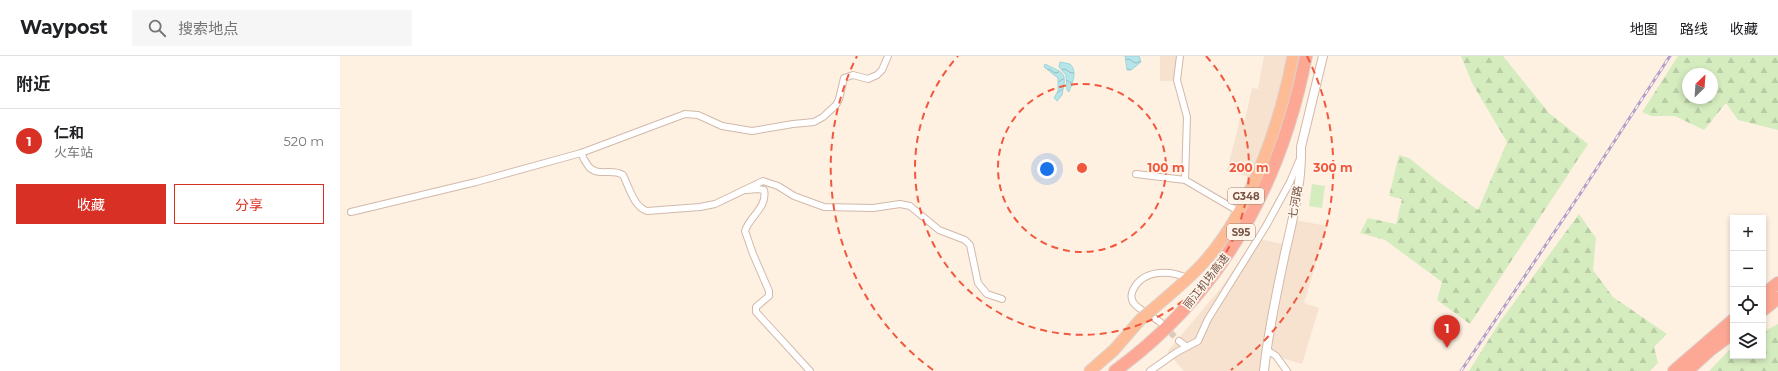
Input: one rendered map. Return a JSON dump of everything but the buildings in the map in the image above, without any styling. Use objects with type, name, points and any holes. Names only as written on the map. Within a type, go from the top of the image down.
[{"type":"highway","name":"G348","points":[[1090,371],[1114,350],[1140,320],[1187,278],[1212,252],[1238,211],[1256,177],[1274,131],[1286,89],[1293,56]]},
{"type":"highway","name":"丽江机场高速","points":[[1115,371],[1156,338],[1185,309],[1214,273],[1235,242],[1255,208],[1276,163],[1295,106],[1306,56]]},
{"type":"highway","name":"丽江机场高速","points":[[1128,371],[1161,344],[1191,314],[1229,265],[1253,227],[1273,191],[1288,153],[1302,108],[1314,56]]},
{"type":"highway","points":[[1766,293],[1778,283]]},
{"type":"highway","points":[[1766,308],[1778,298]]},
{"type":"highway","points":[[1674,371],[1730,323]]},
{"type":"highway","points":[[1687,371],[1709,351],[1730,335]]},
{"type":"street","points":[[351,212],[476,182],[580,153],[685,114],[698,115],[722,126],[752,131],[814,122],[823,117],[836,105],[841,95],[844,78],[853,75],[868,79],[878,75],[882,70],[888,56]]},
{"type":"street","points":[[1180,56],[1178,80],[1187,117],[1185,180]]},
{"type":"street","name":"七河路","points":[[1264,371],[1274,301],[1291,226],[1302,156],[1301,147],[1323,56]]},
{"type":"street","points":[[580,153],[590,168],[596,172],[614,171],[623,175],[637,205],[647,211],[700,207],[715,204],[765,181],[778,186],[794,196],[824,207],[873,208],[900,204],[910,206],[939,230],[964,240],[970,245],[978,283],[987,294],[1002,299]]},
{"type":"street","points":[[1150,371],[1200,338],[1208,319],[1278,204],[1302,156]]},
{"type":"street","points":[[1136,174],[1185,180],[1238,211]]},
{"type":"street","points":[[741,191],[758,189],[765,191],[759,211],[745,230],[769,291],[769,296],[756,307],[756,312],[810,371]]},
{"type":"street","points":[[1160,322],[1134,302],[1131,295],[1134,288],[1142,279],[1155,274],[1172,273],[1187,278]]},
{"type":"street","points":[[1179,341],[1187,347]]},
{"type":"street","points":[[1267,350],[1276,356],[1287,371]]},
{"type":"shaded area","points":[[1160,56],[1183,56],[1178,81],[1160,81]]},
{"type":"shaded area","points":[[1264,56],[1288,56],[1283,89],[1264,151],[1252,178],[1227,170],[1240,120],[1245,120],[1252,88],[1258,89]]},
{"type":"shaded area","points":[[1290,219],[1327,226],[1304,303],[1319,308],[1302,364],[1265,353],[1261,371],[1184,371],[1167,352],[1221,288],[1255,238],[1283,244]]},
{"type":"green space","points":[[1461,56],[1503,56],[1549,113],[1588,144],[1470,324],[1437,300],[1442,282],[1385,240],[1360,233],[1368,218],[1396,224],[1402,199],[1389,196],[1399,155],[1409,158],[1478,210],[1507,142],[1472,83]]},
{"type":"green space","points":[[1678,56],[1778,56],[1778,130],[1738,120],[1726,103],[1704,130],[1675,116],[1651,116],[1642,112]]},
{"type":"green space","points":[[1312,184],[1325,186],[1322,208],[1309,206]]},
{"type":"green space","points":[[1579,214],[1596,238],[1593,270],[1613,297],[1667,334],[1654,347],[1658,363],[1650,371],[1469,371],[1499,323]]},
{"type":"green space","points":[[1778,324],[1778,371],[1709,371],[1730,349],[1730,359],[1766,359],[1766,330]]},
{"type":"water","points":[[1125,56],[1139,56],[1141,62],[1131,70],[1127,70]]},
{"type":"water","points":[[1060,62],[1070,64],[1074,70],[1074,78],[1069,92],[1067,90],[1066,75],[1059,67]]},
{"type":"water","points":[[1045,64],[1063,74],[1064,77],[1062,95],[1057,101],[1054,98],[1058,91],[1058,78],[1044,67]]},
{"type":"tunnel","points":[[1164,326],[1179,341]]},
{"type":"railway","points":[[1461,371],[1580,194],[1670,56]]},
{"type":"place","name":"仁和","points":[[1447,348]]}]
